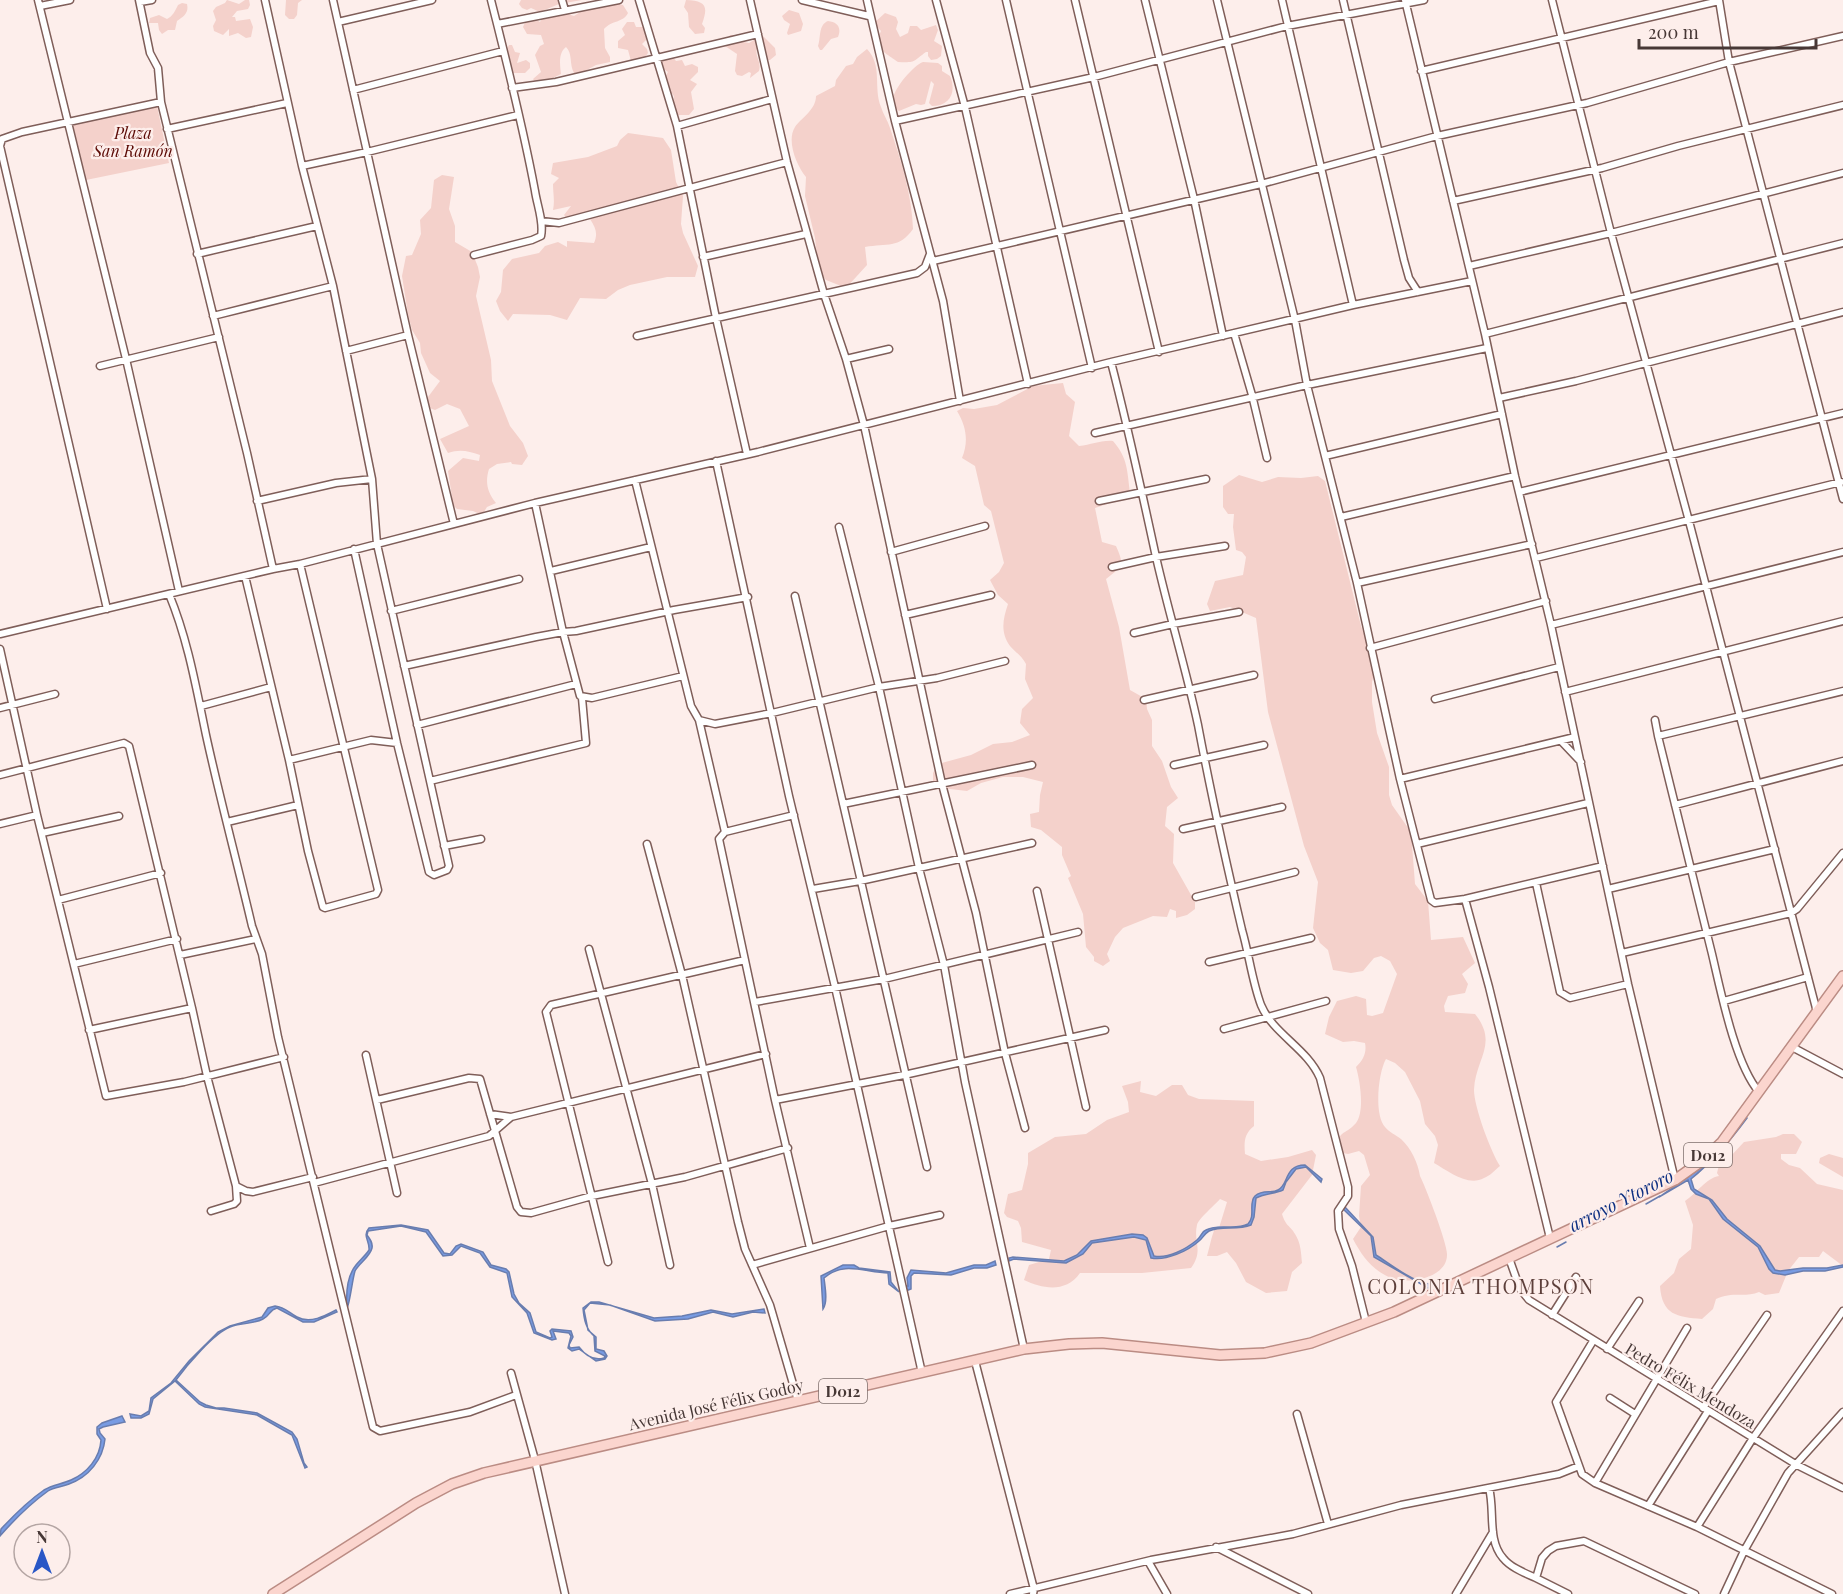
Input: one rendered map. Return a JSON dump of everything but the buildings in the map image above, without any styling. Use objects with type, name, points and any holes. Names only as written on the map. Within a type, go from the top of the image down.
[{"type":"main road","name":"D012","points":[[1509,1258],[1675,1180],[1703,1160],[1722,1143],[1843,976]]},
{"type":"main road","name":"Avenida José Félix Godoy","points":[[273,1594],[416,1503],[452,1485],[484,1473],[1024,1349],[1070,1344],[1102,1344],[1220,1355],[1265,1353],[1311,1343],[1366,1322],[1509,1258]]},
{"type":"street","points":[[70,0],[39,3],[70,123],[179,591]]},
{"type":"street","points":[[152,0],[140,1],[150,53],[158,68],[160,102],[219,337],[273,568]]},
{"type":"street","points":[[265,0],[287,103],[333,286],[372,479],[377,544],[444,846],[448,868],[431,874],[397,743],[354,549]]},
{"type":"street","points":[[333,0],[408,335],[454,524]]},
{"type":"street","points":[[338,22],[432,0]]},
{"type":"street","points":[[474,255],[538,238],[542,234],[518,115],[491,0]]},
{"type":"street","points":[[562,0],[565,10]]},
{"type":"street","points":[[497,24],[619,0]]},
{"type":"street","points":[[639,0],[676,126],[747,454]]},
{"type":"street","points":[[750,0],[806,234],[846,359],[864,425],[942,784],[962,857],[1005,1053],[1025,1128]]},
{"type":"street","points":[[802,0],[870,16]]},
{"type":"street","points":[[867,0],[895,121],[943,301],[960,401]]},
{"type":"street","points":[[936,0],[965,106],[1028,384]]},
{"type":"street","points":[[1006,0],[1092,368]]},
{"type":"street","points":[[1075,0],[1159,351]]},
{"type":"street","points":[[1145,0],[1194,198],[1223,336]]},
{"type":"street","points":[[1217,0],[1295,320],[1307,385],[1357,583],[1400,779],[1432,902],[1465,898],[1603,866]]},
{"type":"street","points":[[1282,0],[1353,305]]},
{"type":"street","points":[[1343,0],[1409,278],[1418,292]]},
{"type":"street","points":[[895,121],[1094,77],[1287,26],[1424,0]]},
{"type":"street","points":[[1552,0],[1628,298],[1689,521],[1817,1013]]},
{"type":"street","points":[[1421,71],[1719,0],[1729,62],[1821,418],[1841,482],[1843,499]]},
{"type":"street","points":[[1405,2],[1485,334],[1515,476],[1546,601],[1628,984],[1675,1180]]},
{"type":"street","points":[[512,88],[556,82],[758,34]]},
{"type":"street","points":[[933,261],[1261,184],[1437,136],[1579,105],[1729,62],[1843,36]]},
{"type":"street","points":[[353,90],[503,51]]},
{"type":"street","points":[[676,126],[772,99]]},
{"type":"street","points":[[107,609],[0,147],[2,139],[11,135],[160,102]]},
{"type":"street","points":[[167,129],[287,103]]},
{"type":"street","points":[[1453,201],[1595,169],[1843,105]]},
{"type":"street","points":[[302,166],[367,153],[518,115]]},
{"type":"street","points":[[541,221],[560,223],[787,162]]},
{"type":"street","points":[[1469,266],[1611,233],[1843,173]]},
{"type":"street","points":[[197,254],[317,226]]},
{"type":"street","points":[[703,257],[806,234]]},
{"type":"street","points":[[1485,334],[1843,243]]},
{"type":"street","points":[[637,336],[917,273],[925,267],[930,252]]},
{"type":"street","points":[[1405,295],[1409,278]]},
{"type":"street","points":[[0,634],[273,568],[300,564],[535,503],[747,454],[1111,362],[1353,305],[1472,282]]},
{"type":"street","points":[[213,316],[333,286]]},
{"type":"street","points":[[1499,398],[1843,312]]},
{"type":"street","points":[[1234,333],[1267,458]]},
{"type":"street","points":[[346,351],[408,335]]},
{"type":"street","points":[[100,366],[219,337]]},
{"type":"street","points":[[1095,433],[1307,385],[1487,348]]},
{"type":"street","points":[[846,359],[890,349]]},
{"type":"street","points":[[1111,362],[1128,426],[1156,557],[1191,689],[1232,888],[1261,1004],[1268,1017],[1316,1067],[1320,1078],[1348,1187],[1348,1196],[1338,1211],[1338,1229],[1352,1266],[1366,1322]]},
{"type":"street","points":[[1519,492],[1671,457],[1843,413]]},
{"type":"street","points":[[1325,456],[1502,414]]},
{"type":"street","points":[[716,461],[748,597],[794,815],[836,987],[922,1373]]},
{"type":"street","points":[[1341,517],[1515,476]]},
{"type":"street","points":[[257,501],[336,483],[372,479]]},
{"type":"street","points":[[1099,501],[1206,479]]},
{"type":"street","points":[[635,480],[691,706],[699,720],[725,832]]},
{"type":"street","points":[[1536,558],[1841,482]]},
{"type":"street","points":[[430,781],[586,743],[582,698],[576,684],[563,632],[535,503]]},
{"type":"street","points":[[891,552],[986,526]]},
{"type":"street","points":[[838,527],[879,687],[919,868],[944,965],[962,1063],[1024,1349]]},
{"type":"street","points":[[1357,583],[1532,544]]},
{"type":"street","points":[[1112,567],[1225,546]]},
{"type":"street","points":[[551,571],[651,547]]},
{"type":"street","points":[[1551,625],[1843,552]]},
{"type":"street","points":[[245,576],[289,760],[308,851],[325,908],[378,893],[300,564]]},
{"type":"street","points":[[391,611],[519,579]]},
{"type":"street","points":[[169,594],[181,623],[195,675],[227,822],[256,939],[262,954],[284,1057],[373,1427],[378,1431],[470,1412],[516,1395]]},
{"type":"street","points":[[905,615],[991,595]]},
{"type":"street","points":[[795,596],[860,881],[885,979],[904,1076],[927,1167]]},
{"type":"street","points":[[404,666],[667,611],[748,597]]},
{"type":"street","points":[[1370,648],[1546,601]]},
{"type":"street","points":[[1134,633],[1239,612]]},
{"type":"street","points":[[1565,692],[1843,621]]},
{"type":"street","points":[[0,649],[37,815],[106,1096],[207,1076],[284,1057]]},
{"type":"street","points":[[699,720],[715,724],[1005,661]]},
{"type":"street","points":[[1435,699],[1559,667]]},
{"type":"street","points":[[1144,700],[1254,675]]},
{"type":"street","points":[[582,698],[592,698],[684,676]]},
{"type":"street","points":[[417,725],[576,684]]},
{"type":"street","points":[[201,706],[271,687]]},
{"type":"street","points":[[1658,736],[1843,691]]},
{"type":"street","points":[[0,708],[55,694]]},
{"type":"street","points":[[1655,720],[1724,1001],[1743,1067],[1751,1083],[1759,1092]]},
{"type":"street","points":[[1400,779],[1575,737]]},
{"type":"street","points":[[289,760],[377,740],[397,743]]},
{"type":"street","points":[[1561,741],[1581,762]]},
{"type":"street","points":[[0,775],[127,743],[161,873],[207,1076],[236,1186],[237,1201],[234,1204],[211,1210]]},
{"type":"street","points":[[1174,765],[1264,745]]},
{"type":"street","points":[[1675,805],[1843,762]]},
{"type":"street","points":[[843,804],[1032,765]]},
{"type":"street","points":[[1417,844],[1588,802]]},
{"type":"street","points":[[227,822],[298,805]]},
{"type":"street","points":[[1183,829],[1282,807]]},
{"type":"street","points":[[0,824],[37,815]]},
{"type":"street","points":[[794,815],[725,832],[719,839],[810,1248]]},
{"type":"street","points":[[42,833],[119,816]]},
{"type":"street","points":[[444,846],[481,839]]},
{"type":"street","points":[[813,889],[860,881],[1032,843]]},
{"type":"street","points":[[647,844],[682,975],[738,1222],[752,1265],[770,1305],[798,1401]]},
{"type":"street","points":[[1608,889],[1775,849]]},
{"type":"street","points":[[1622,953],[1791,913],[1797,909],[1843,853]]},
{"type":"street","points":[[1196,897],[1294,872]]},
{"type":"street","points":[[58,900],[161,873]]},
{"type":"street","points":[[1536,883],[1560,992],[1570,998],[1628,984]]},
{"type":"street","points":[[1037,891],[1086,1107]]},
{"type":"street","points":[[1465,898],[1492,998],[1550,1238]]},
{"type":"street","points":[[755,1002],[885,979],[1078,932]]},
{"type":"street","points":[[1209,962],[1311,938]]},
{"type":"street","points":[[74,964],[177,939]]},
{"type":"street","points":[[180,955],[256,939]]},
{"type":"street","points":[[589,949],[670,1265]]},
{"type":"street","points":[[608,1262],[546,1012],[551,1005],[745,960]]},
{"type":"street","points":[[1724,1001],[1808,977]]},
{"type":"street","points":[[1224,1029],[1326,1001]]},
{"type":"street","points":[[89,1030],[192,1008]]},
{"type":"street","points":[[776,1100],[904,1076],[1105,1030]]},
{"type":"street","points":[[1792,1047],[1843,1074]]},
{"type":"street","points":[[490,1114],[511,1117],[766,1054]]},
{"type":"street","points":[[366,1055],[397,1193]]},
{"type":"street","points":[[377,1100],[474,1077],[480,1079],[517,1207],[521,1212],[531,1212],[592,1196],[685,1177],[788,1149]]},
{"type":"street","points":[[236,1186],[253,1192],[390,1162],[489,1136],[511,1117]]},
{"type":"street","points":[[752,1265],[888,1226],[940,1215]]},
{"type":"street","name":"Pedro Félix Mendoza","points":[[1509,1258],[1520,1289],[1529,1300],[1797,1465],[1843,1488]]},
{"type":"street","points":[[1552,1315],[1576,1277]]},
{"type":"street","points":[[1607,1349],[1639,1302]]},
{"type":"street","points":[[1697,1527],[1753,1438],[1843,1311]]},
{"type":"street","points":[[1648,1506],[1767,1315]]},
{"type":"street","points":[[1595,1483],[1687,1328]]},
{"type":"street","points":[[1593,1341],[1556,1402],[1582,1474],[1595,1483],[1697,1527],[1832,1594]]},
{"type":"street","points":[[975,1361],[1033,1592]]},
{"type":"street","points":[[511,1373],[535,1460],[565,1594]]},
{"type":"street","points":[[1610,1398],[1635,1414]]},
{"type":"street","points":[[1724,1594],[1744,1551],[1788,1473],[1843,1412]]},
{"type":"street","points":[[1297,1414],[1328,1524]]},
{"type":"street","points":[[1010,1594],[1033,1592],[1148,1561],[1293,1534],[1401,1505],[1558,1474],[1579,1466]]},
{"type":"street","points":[[1489,1488],[1493,1532],[1502,1557],[1518,1569],[1566,1594]]},
{"type":"street","points":[[1456,1594],[1493,1532]]},
{"type":"street","points":[[1536,1578],[1542,1558],[1548,1551],[1556,1546],[1584,1541],[1695,1594]]},
{"type":"street","points":[[1216,1547],[1308,1594]]},
{"type":"street","points":[[1148,1561],[1167,1594]]},
{"type":"green space","points":[[227,0],[239,4],[249,0],[248,9],[237,11],[232,17],[235,17],[236,21],[250,19],[253,27],[251,37],[246,38],[238,33],[229,36],[229,29],[223,35],[214,31],[213,26],[216,20],[213,11]]},
{"type":"green space","points":[[286,0],[302,0],[298,3],[297,15],[294,19],[289,19],[285,15]]},
{"type":"green space","points":[[521,0],[582,0],[559,4],[540,12],[531,8],[527,10],[522,8],[519,4]]},
{"type":"green space","points":[[603,0],[623,5],[628,13],[604,29],[605,48],[610,62],[574,73],[570,53],[566,47],[561,56],[561,74],[545,82],[536,83],[533,79],[541,72],[535,55],[540,46],[544,44],[541,35],[527,34],[523,27],[527,18],[532,17],[540,22],[542,18],[561,12],[574,16]]},
{"type":"green space","points":[[686,0],[704,5],[702,24],[705,28],[704,33],[695,34],[689,27],[688,13],[684,7]]},
{"type":"green space","points":[[182,3],[187,4],[187,12],[177,21],[175,30],[168,30],[162,34],[158,23],[149,23],[150,18],[159,15],[169,18]]},
{"type":"green space","points":[[789,10],[799,13],[803,24],[801,31],[788,35],[790,24],[782,16]]},
{"type":"green space","points":[[885,13],[896,17],[898,22],[896,29],[900,37],[908,33],[910,26],[917,26],[921,30],[936,25],[938,30],[934,41],[942,46],[941,56],[931,60],[926,52],[912,62],[898,62],[882,50],[878,42],[881,31],[874,23]]},
{"type":"green space","points":[[828,21],[838,26],[838,37],[831,39],[820,50],[818,46],[821,29]]},
{"type":"green space","points":[[627,22],[634,22],[636,27],[645,27],[648,38],[642,44],[648,53],[645,57],[631,61],[628,50],[618,48],[618,41],[625,35],[622,29]]},
{"type":"green space","points":[[730,35],[742,35],[744,42],[749,43],[762,35],[775,48],[776,55],[766,60],[758,46],[756,52],[759,71],[750,78],[751,73],[749,72],[742,76],[737,75],[735,71],[737,54],[725,46],[725,41]]},
{"type":"green space","points":[[509,45],[512,45],[515,52],[520,53],[517,63],[526,60],[530,63],[530,68],[525,73],[511,73],[506,51]]},
{"type":"green space","points":[[867,49],[875,62],[879,99],[905,178],[911,203],[913,229],[903,240],[892,244],[865,247],[867,265],[846,288],[826,280],[822,275],[805,196],[806,177],[796,160],[792,139],[795,127],[811,110],[816,96],[835,86],[836,80],[846,66],[853,64],[857,57]]},
{"type":"green space","points":[[672,56],[676,61],[682,60],[685,66],[692,64],[698,67],[698,72],[690,80],[697,84],[691,92],[694,109],[689,115],[676,115],[673,106],[674,96],[663,81],[668,72],[662,68],[659,59]]},
{"type":"green space","points":[[923,62],[938,63],[942,66],[942,71],[950,76],[952,93],[943,104],[932,106],[929,103],[934,84],[931,81],[925,104],[916,104],[899,111],[894,106],[894,94],[905,78]]},
{"type":"green space","name":"Plaza San Ramón","points":[[157,106],[169,163],[86,180],[73,125]]},
{"type":"green space","points":[[628,133],[663,138],[671,150],[676,182],[683,196],[681,224],[683,233],[698,266],[695,277],[667,277],[630,285],[606,299],[580,298],[567,320],[550,315],[513,314],[508,321],[496,301],[501,292],[503,270],[512,259],[539,253],[545,246],[558,242],[567,247],[567,241],[594,243],[596,237],[594,225],[590,219],[569,221],[564,215],[571,206],[553,210],[553,184],[559,178],[551,174],[553,163],[588,157],[617,146]]},
{"type":"green space","points":[[442,175],[454,177],[449,209],[455,226],[455,242],[472,252],[478,267],[480,277],[476,296],[491,360],[492,381],[510,426],[523,443],[528,456],[522,465],[511,462],[497,464],[489,469],[488,487],[496,503],[487,507],[482,515],[457,509],[450,502],[452,497],[448,471],[463,458],[479,461],[480,455],[464,451],[448,453],[440,439],[469,426],[460,409],[447,404],[435,410],[427,407],[428,397],[440,381],[430,373],[421,353],[420,343],[412,330],[402,276],[406,256],[412,255],[421,234],[420,220],[431,208],[434,180]]},
{"type":"green space","points":[[1063,383],[1066,394],[1075,402],[1069,436],[1079,446],[1113,441],[1122,453],[1126,465],[1130,492],[1125,498],[1095,508],[1102,542],[1116,546],[1121,562],[1119,568],[1106,579],[1119,627],[1130,690],[1146,699],[1152,720],[1152,746],[1162,761],[1171,787],[1178,798],[1167,807],[1165,826],[1174,834],[1173,863],[1195,902],[1195,909],[1187,915],[1176,918],[1176,911],[1170,909],[1167,917],[1153,916],[1123,928],[1115,937],[1107,954],[1110,961],[1103,966],[1094,961],[1094,957],[1086,947],[1083,914],[1068,878],[1071,876],[1062,855],[1062,847],[1041,830],[1031,827],[1030,814],[1039,812],[1043,782],[1023,777],[1003,777],[981,783],[967,791],[933,787],[933,773],[938,764],[971,755],[993,744],[1012,742],[1030,735],[1020,723],[1022,709],[1033,698],[1025,679],[1026,664],[1010,646],[1005,636],[1004,620],[1008,604],[998,595],[990,580],[999,572],[1004,563],[991,511],[984,505],[975,466],[962,458],[966,434],[957,411],[963,408],[974,409],[997,405],[1033,386]]},
{"type":"green space","points":[[1239,475],[1262,482],[1278,477],[1318,476],[1325,481],[1361,626],[1376,666],[1372,682],[1372,702],[1377,733],[1389,767],[1389,795],[1392,805],[1411,832],[1415,884],[1428,901],[1431,940],[1463,937],[1475,963],[1462,974],[1468,984],[1465,993],[1448,996],[1444,1006],[1445,1012],[1475,1014],[1482,1025],[1485,1043],[1475,1079],[1475,1098],[1492,1151],[1500,1166],[1486,1177],[1471,1181],[1458,1177],[1434,1163],[1438,1145],[1435,1136],[1425,1124],[1420,1101],[1405,1072],[1386,1059],[1381,1074],[1378,1094],[1379,1113],[1387,1129],[1405,1143],[1414,1156],[1446,1249],[1445,1263],[1441,1269],[1425,1278],[1398,1280],[1378,1271],[1364,1257],[1353,1239],[1361,1227],[1359,1216],[1361,1186],[1370,1175],[1364,1155],[1359,1151],[1348,1154],[1337,1152],[1340,1136],[1359,1118],[1361,1096],[1356,1067],[1364,1056],[1365,1043],[1343,1042],[1325,1034],[1329,1017],[1337,1001],[1356,996],[1366,999],[1367,1015],[1383,1013],[1397,974],[1390,961],[1381,956],[1374,958],[1363,971],[1351,973],[1333,970],[1328,950],[1320,943],[1313,928],[1318,882],[1304,846],[1268,712],[1256,618],[1230,607],[1210,611],[1207,604],[1215,581],[1243,575],[1246,557],[1242,552],[1236,550],[1234,514],[1228,514],[1223,507],[1223,486]]},
{"type":"green space","points":[[1141,1081],[1140,1092],[1156,1096],[1172,1085],[1182,1085],[1188,1095],[1199,1099],[1254,1101],[1254,1126],[1245,1138],[1245,1154],[1261,1161],[1312,1150],[1316,1155],[1312,1175],[1282,1214],[1298,1241],[1302,1263],[1292,1272],[1287,1291],[1266,1293],[1246,1282],[1227,1252],[1217,1256],[1207,1256],[1215,1228],[1219,1228],[1227,1202],[1220,1199],[1198,1222],[1196,1231],[1198,1251],[1191,1268],[1142,1273],[1080,1273],[1068,1284],[1054,1287],[1039,1286],[1024,1280],[1029,1265],[1049,1259],[1051,1250],[1022,1242],[1018,1221],[1007,1217],[1004,1213],[1008,1194],[1022,1190],[1028,1153],[1055,1137],[1086,1134],[1107,1120],[1129,1112],[1122,1086]]},
{"type":"green space","points":[[1794,1134],[1802,1142],[1796,1154],[1781,1154],[1781,1159],[1789,1165],[1800,1168],[1817,1184],[1843,1190],[1843,1266],[1823,1251],[1819,1257],[1799,1257],[1788,1271],[1779,1293],[1765,1295],[1759,1292],[1716,1299],[1713,1309],[1702,1319],[1672,1313],[1664,1303],[1660,1286],[1674,1273],[1679,1259],[1691,1249],[1693,1225],[1685,1201],[1714,1177],[1719,1176],[1717,1173],[1720,1161],[1729,1158],[1744,1142]]},
{"type":"green space","points":[[1829,1154],[1843,1158],[1843,1177],[1819,1163],[1820,1158]]},
{"type":"water","points":[[1746,1117],[1741,1126],[1726,1144]]},
{"type":"water","points":[[1726,1144],[1707,1165],[1691,1179],[1694,1189],[1712,1200],[1727,1219],[1760,1246],[1775,1270],[1827,1268],[1843,1265],[1843,1267],[1785,1275],[1773,1273],[1758,1247],[1723,1219],[1709,1199],[1696,1194],[1691,1189],[1688,1180],[1659,1197],[1707,1164]]},
{"type":"water","points":[[1305,1165],[1322,1179],[1321,1182],[1306,1167],[1296,1169],[1283,1190],[1256,1198],[1251,1225],[1240,1228],[1219,1228],[1209,1231],[1189,1248],[1170,1257],[1151,1258],[1146,1240],[1134,1237],[1092,1243],[1083,1254],[1066,1263],[1014,1259],[1009,1261],[1009,1258],[1013,1257],[1064,1261],[1077,1255],[1091,1241],[1132,1234],[1143,1235],[1147,1238],[1154,1256],[1171,1255],[1199,1239],[1206,1230],[1217,1227],[1238,1227],[1248,1224],[1255,1196],[1278,1190],[1293,1168]]},
{"type":"water","points":[[1344,1206],[1373,1237],[1376,1255],[1415,1279],[1432,1285],[1441,1285],[1428,1288],[1374,1257],[1371,1236],[1342,1208]]},
{"type":"water","points":[[401,1225],[428,1230],[444,1253],[450,1254],[456,1246],[461,1244],[483,1252],[491,1265],[509,1272],[514,1294],[519,1303],[530,1313],[536,1332],[550,1338],[552,1329],[571,1331],[573,1337],[570,1348],[579,1347],[584,1353],[579,1349],[572,1351],[568,1348],[571,1336],[569,1333],[553,1331],[556,1339],[552,1340],[534,1333],[527,1313],[512,1297],[507,1273],[490,1267],[480,1253],[461,1246],[452,1255],[443,1256],[426,1232],[401,1226],[368,1231],[367,1235],[372,1248],[355,1271],[347,1308],[349,1280],[356,1265],[369,1250],[366,1236],[367,1231],[369,1228]]},
{"type":"water","points":[[995,1261],[996,1265],[987,1268],[974,1268],[951,1275],[914,1273],[911,1276],[911,1289],[906,1291],[905,1286],[908,1286],[907,1278],[911,1270],[946,1273]]},
{"type":"water","points":[[843,1265],[890,1272],[891,1282],[899,1292],[889,1284],[888,1273],[854,1269],[839,1270],[824,1278],[826,1298],[823,1309],[821,1276]]},
{"type":"water","points":[[591,1302],[609,1305],[590,1303],[584,1310],[588,1328],[583,1308]]},
{"type":"water","points":[[275,1306],[307,1320],[336,1310],[337,1312],[314,1322],[303,1322],[277,1308],[259,1321],[230,1327],[209,1342],[176,1380],[206,1405],[257,1413],[292,1432],[297,1439],[307,1467],[305,1468],[292,1435],[257,1415],[205,1407],[175,1381],[153,1399],[149,1414],[141,1418],[131,1418],[130,1414],[141,1416],[149,1411],[151,1398],[171,1383],[189,1361],[218,1332],[230,1326],[262,1317],[268,1308]]},
{"type":"water","points":[[613,1306],[654,1318],[682,1316],[711,1310],[732,1314],[764,1309],[765,1313],[753,1312],[733,1317],[713,1312],[688,1319],[655,1321]]},
{"type":"water","points":[[590,1332],[596,1337],[596,1349],[604,1351],[607,1356],[605,1359],[596,1361],[589,1356],[600,1359],[605,1356],[595,1351],[594,1336]]},
{"type":"water","points":[[122,1416],[125,1422],[99,1429],[105,1439],[104,1446],[89,1472],[76,1481],[48,1491],[22,1512],[0,1536],[1,1529],[38,1494],[47,1488],[77,1477],[87,1469],[95,1459],[100,1447],[101,1440],[97,1434],[97,1427]]},
{"type":"waterway","name":"arroyo Ytororo","points":[[1646,1204],[1660,1196]]},
{"type":"waterway","name":"arroyo Ytororo","points":[[1557,1247],[1566,1242]]},
{"type":"district","name":"COLONIA THOMPSON","points":[[1481,1285]]}]
